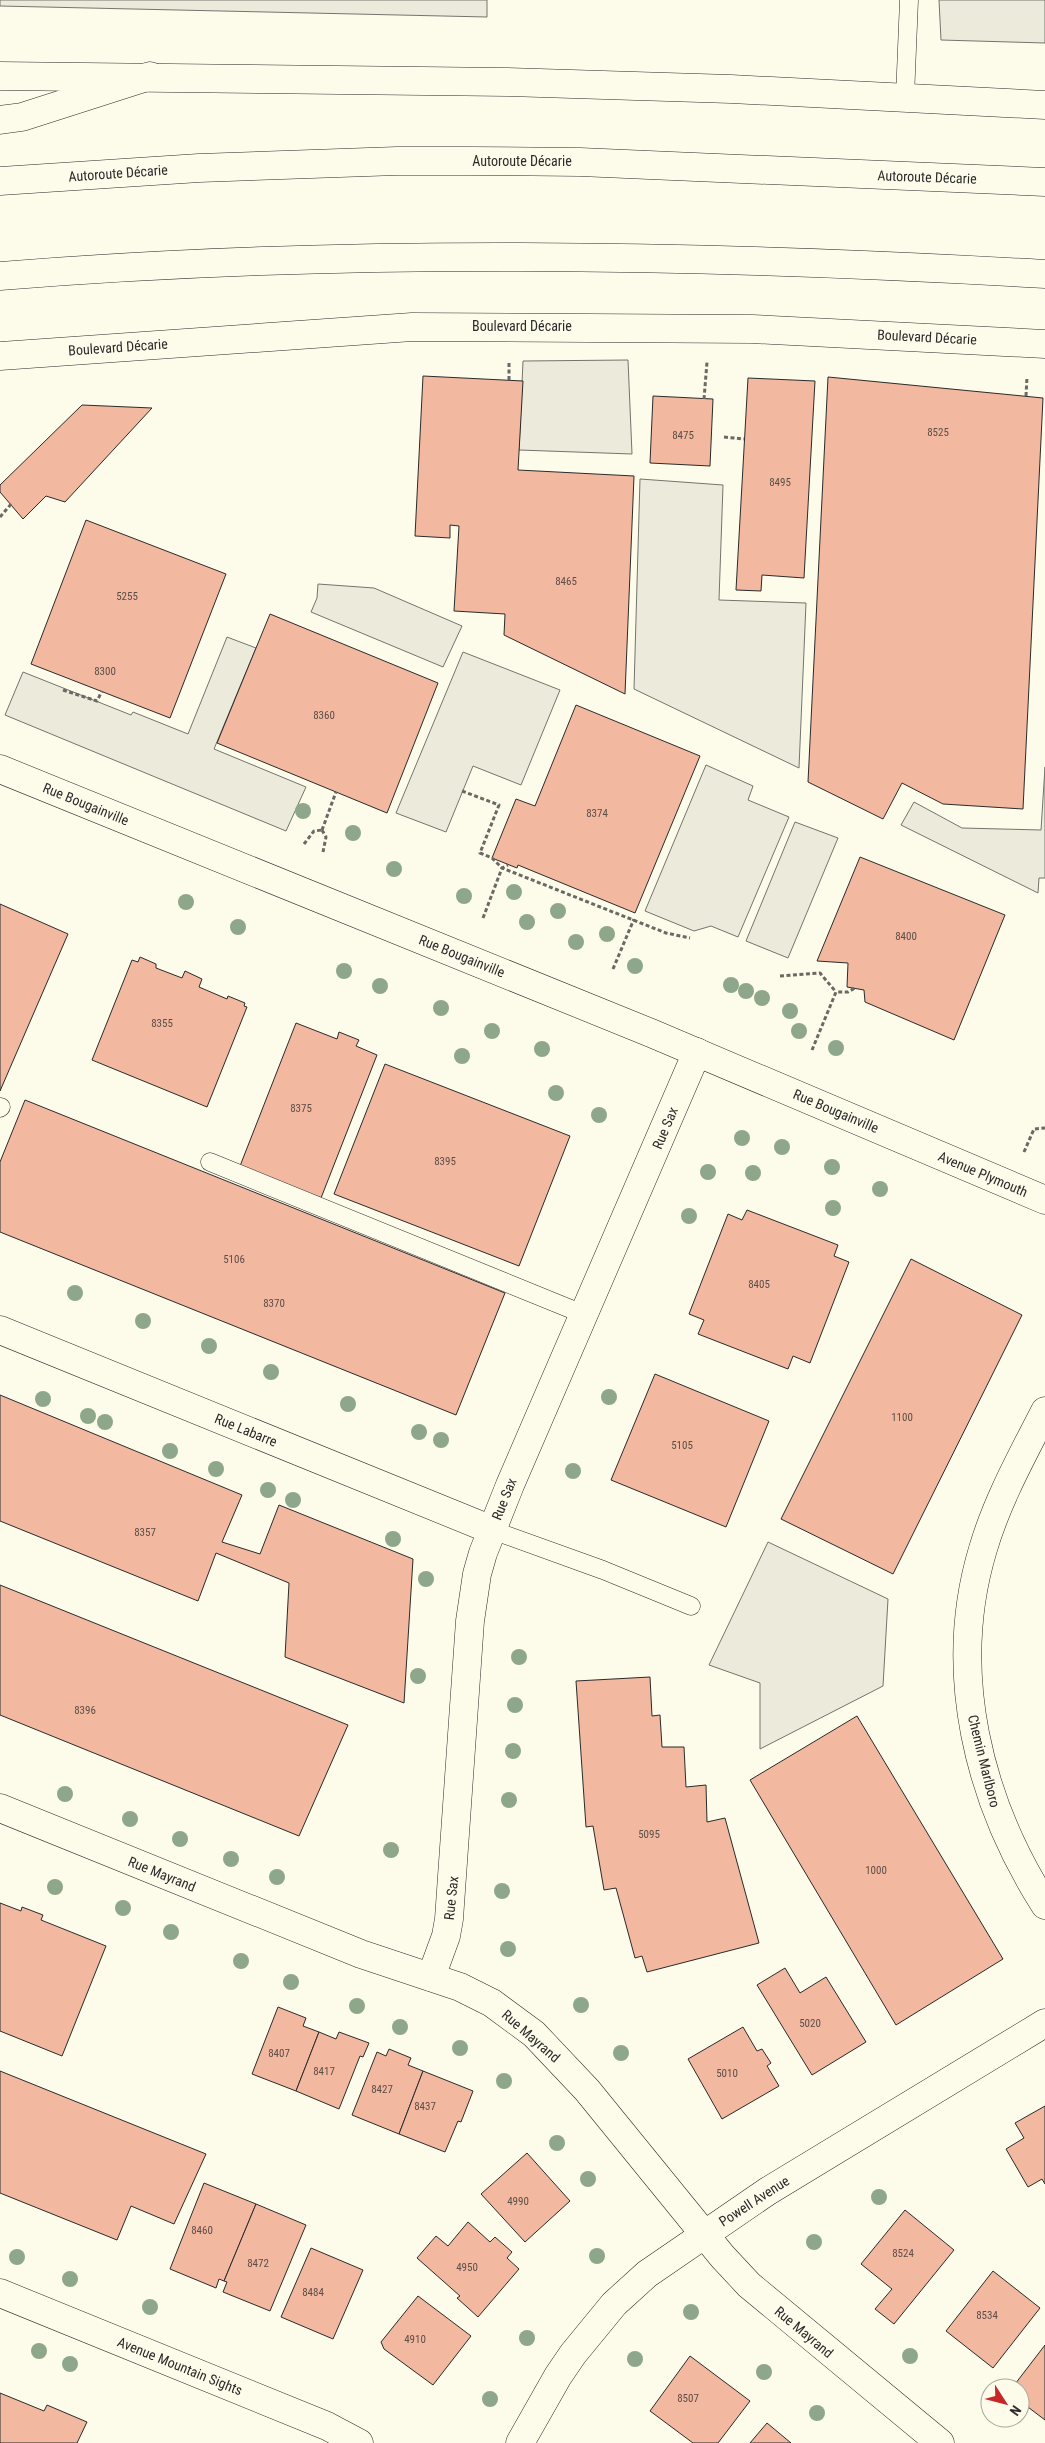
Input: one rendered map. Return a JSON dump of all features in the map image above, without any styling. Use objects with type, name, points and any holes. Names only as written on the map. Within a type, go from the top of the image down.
[{"type":"main road","points":[[0,76],[150,76],[507,82],[906,97],[1045,105]]},
{"type":"main road","points":[[0,120],[22,117],[150,76]]},
{"type":"main road","name":"Autoroute Décarie","points":[[0,181],[199,168],[397,161],[470,161],[580,162],[1045,182]]},
{"type":"main road","points":[[0,276],[290,260],[508,256],[730,259],[1045,274]]},
{"type":"main road","name":"Boulevard Décarie","points":[[0,356],[432,326],[752,329],[1045,344]]},
{"type":"main road","name":"Rue Bougainville","points":[[0,769],[697,1052],[921,1148]]},
{"type":"main road","name":"Rue Sax","points":[[431,1977],[446,1936],[449,1919],[470,1621],[478,1570],[492,1530],[583,1314],[697,1052]]},
{"type":"main road","name":"Avenue Plymouth","points":[[921,1148],[1044,1198]]},
{"type":"main road","name":"Rue Labarre","points":[[0,1330],[492,1530]]},
{"type":"main road","name":"Chemin Marlboro","points":[[1045,1411],[1008,1484],[982,1550],[971,1598],[966,1644],[975,1736],[989,1789],[1008,1837],[1045,1905]]},
{"type":"main road","name":"Rue Mayrand","points":[[0,1808],[361,1954],[460,1987],[492,2003],[534,2034],[626,2134],[739,2275],[772,2306],[940,2443]]},
{"type":"main road","name":"Powell Avenue","points":[[520,2443],[558,2376],[592,2330],[626,2292],[647,2274],[768,2191],[1045,2023]]},
{"type":"main road","name":"Avenue Mountain Sights","points":[[0,2293],[327,2426],[359,2443]]},
{"type":"lane","points":[[906,97],[909,0]]},
{"type":"lane","points":[[210,1162],[583,1314]]},
{"type":"lane","points":[[492,1530],[691,1606]]},
{"type":"path","points":[[509,354],[509,380]]},
{"type":"path","points":[[704,399],[707,355]]},
{"type":"path","points":[[1026,396],[1027,370]]},
{"type":"path","points":[[724,437],[744,439]]},
{"type":"path","points":[[0,517],[12,504]]},
{"type":"path","points":[[63,690],[97,701],[102,691]]},
{"type":"path","points":[[462,791],[499,805],[480,853],[492,858],[502,868],[666,933],[690,938]]},
{"type":"path","points":[[323,852],[326,837],[322,830],[336,792]]},
{"type":"path","points":[[304,844],[314,831],[322,830]]},
{"type":"path","points":[[483,918],[502,868],[508,865]]},
{"type":"path","points":[[614,969],[634,919]]},
{"type":"path","points":[[780,976],[820,973],[836,992],[848,992],[855,988]]},
{"type":"path","points":[[812,1050],[836,992]]},
{"type":"path","points":[[1024,1152],[1034,1129],[1045,1128]]},
{"type":"shaded area","points":[[0,0],[487,0],[487,17],[0,6]]},
{"type":"shaded area","points":[[939,0],[1045,0],[1045,43],[941,40]]},
{"type":"shaded area","points":[[628,360],[632,454],[519,450],[523,361]]},
{"type":"shaded area","points":[[640,479],[723,485],[719,600],[806,603],[799,768],[634,689]]},
{"type":"shaded area","points":[[318,584],[374,588],[462,626],[443,667],[311,612],[317,598]]},
{"type":"shaded area","points":[[227,637],[256,648],[214,749],[306,787],[286,831],[5,715],[23,672],[131,715],[133,712],[188,734]]},
{"type":"shaded area","points":[[463,652],[560,690],[521,785],[473,766],[446,832],[396,813]]},
{"type":"shaded area","points":[[706,765],[753,786],[748,800],[789,817],[738,937],[711,926],[694,931],[645,911]]},
{"type":"shaded area","points":[[1045,767],[1045,878],[1039,878],[1038,893],[901,825],[914,802],[962,828],[1041,830]]},
{"type":"shaded area","points":[[795,822],[838,838],[788,958],[746,941]]},
{"type":"shaded area","points":[[768,1542],[888,1599],[883,1686],[760,1749],[760,1683],[709,1665]]},
{"type":"building","points":[[423,376],[523,381],[518,470],[634,476],[625,694],[504,635],[505,614],[454,611],[459,526],[450,525],[450,538],[415,536]]},
{"type":"building","points":[[828,377],[1043,398],[1023,809],[943,804],[902,783],[883,819],[808,782]]},
{"type":"building","points":[[748,378],[815,381],[804,578],[762,575],[761,591],[736,590]]},
{"type":"building","points":[[653,396],[713,399],[710,466],[650,463]]},
{"type":"building","points":[[82,405],[152,408],[65,502],[46,496],[23,519],[0,492],[0,485]]},
{"type":"building","points":[[86,520],[226,574],[170,718],[31,664]]},
{"type":"building","points":[[270,614],[438,683],[387,813],[217,743]]},
{"type":"building","points":[[576,705],[700,756],[635,913],[518,865],[517,868],[492,858],[516,799],[535,806]]},
{"type":"building","points":[[860,857],[1005,915],[954,1040],[865,1002],[864,990],[847,987],[848,963],[817,961]]},
{"type":"building","points":[[0,904],[68,934],[0,1091]]},
{"type":"building","points":[[140,957],[156,964],[156,968],[182,978],[185,971],[202,979],[199,987],[227,999],[228,996],[245,1003],[244,1006],[247,1007],[207,1107],[92,1060],[132,960],[138,962]]},
{"type":"building","points":[[296,1023],[337,1039],[339,1032],[359,1040],[356,1046],[377,1055],[321,1198],[240,1166]]},
{"type":"building","points":[[385,1064],[570,1136],[519,1266],[334,1194]]},
{"type":"building","points":[[25,1100],[505,1293],[456,1415],[0,1232],[0,1162]]},
{"type":"building","points":[[747,1210],[838,1245],[834,1256],[849,1262],[810,1363],[793,1356],[788,1369],[698,1334],[704,1320],[689,1314],[728,1214],[742,1220]]},
{"type":"building","points":[[911,1259],[1022,1315],[893,1574],[781,1519]]},
{"type":"building","points":[[655,1374],[769,1421],[726,1527],[611,1480]]},
{"type":"building","points":[[0,1395],[242,1495],[222,1542],[260,1554],[279,1505],[413,1559],[404,1703],[285,1657],[289,1583],[216,1553],[198,1601],[0,1521]]},
{"type":"building","points":[[0,1585],[348,1725],[299,1836],[0,1715]]},
{"type":"building","points":[[650,1677],[652,1716],[660,1715],[662,1747],[684,1747],[686,1787],[706,1785],[707,1822],[725,1818],[759,1943],[647,1972],[642,1956],[635,1958],[616,1888],[604,1890],[593,1826],[586,1827],[576,1681]]},
{"type":"building","points":[[857,1716],[1003,1959],[896,2025],[750,1780]]},
{"type":"building","points":[[0,1903],[21,1911],[22,1907],[43,1915],[41,1920],[106,1946],[62,2056],[0,2031]]},
{"type":"building","points":[[785,1968],[800,1993],[826,1977],[866,2042],[812,2075],[757,1985]]},
{"type":"building","points":[[278,2007],[306,2018],[303,2026],[319,2032],[296,2091],[252,2074]]},
{"type":"building","points":[[743,2027],[757,2051],[762,2049],[771,2063],[767,2066],[779,2086],[722,2119],[688,2059]]},
{"type":"building","points":[[319,2032],[336,2039],[339,2032],[369,2043],[363,2057],[360,2056],[339,2109],[296,2091]]},
{"type":"building","points":[[389,2049],[411,2058],[408,2065],[423,2071],[399,2134],[352,2115],[377,2052],[386,2056]]},
{"type":"building","points":[[0,2071],[206,2154],[174,2224],[131,2206],[117,2240],[0,2193]]},
{"type":"building","points":[[423,2071],[473,2091],[461,2122],[458,2121],[445,2152],[399,2134]]},
{"type":"building","points":[[1045,2106],[1045,2184],[1042,2179],[1028,2187],[1006,2149],[1024,2138],[1015,2123]]},
{"type":"building","points":[[527,2153],[570,2201],[525,2242],[481,2194]]},
{"type":"building","points":[[204,2183],[256,2204],[224,2281],[219,2279],[216,2288],[170,2269]]},
{"type":"building","points":[[256,2204],[306,2225],[270,2311],[223,2292],[227,2282],[224,2281]]},
{"type":"building","points":[[905,2210],[954,2250],[894,2324],[875,2309],[892,2289],[861,2264]]},
{"type":"building","points":[[468,2222],[490,2242],[495,2237],[512,2252],[507,2258],[519,2269],[478,2317],[457,2298],[460,2296],[417,2258],[436,2236],[448,2246]]},
{"type":"building","points":[[311,2248],[363,2270],[333,2339],[281,2317]]},
{"type":"building","points":[[993,2271],[1040,2308],[993,2368],[946,2331]]},
{"type":"building","points":[[418,2296],[471,2336],[433,2385],[384,2349],[381,2342]]},
{"type":"building","points":[[1045,2345],[1045,2420],[1030,2409],[1030,2378],[1020,2378]]},
{"type":"building","points":[[690,2356],[750,2401],[718,2443],[693,2443],[650,2411]]},
{"type":"building","points":[[0,2393],[44,2411],[47,2405],[87,2422],[77,2443],[0,2443]]},
{"type":"building","points":[[767,2423],[791,2443],[750,2443]]}]
